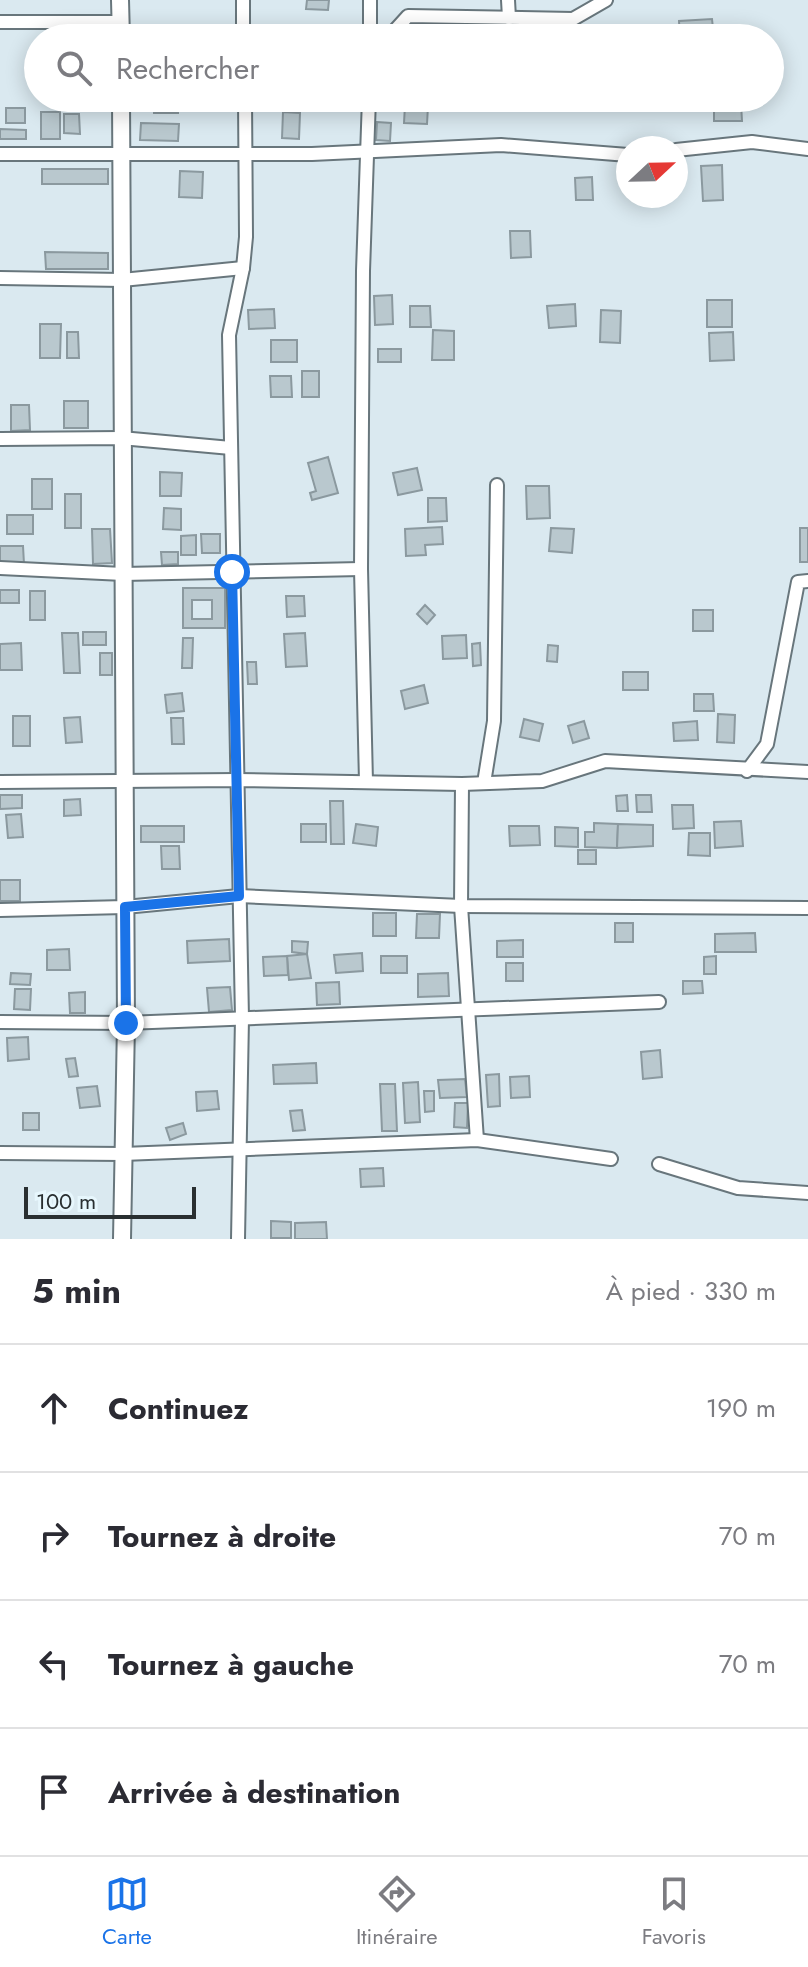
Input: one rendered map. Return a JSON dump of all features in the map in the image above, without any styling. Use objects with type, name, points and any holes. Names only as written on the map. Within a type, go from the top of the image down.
[{"type":"street","points":[[120,0],[121,24]]},
{"type":"street","points":[[243,0],[243,24]]},
{"type":"street","points":[[370,0],[370,24]]},
{"type":"street","points":[[508,0],[509,18]]},
{"type":"street","points":[[401,24],[408,16],[573,19],[606,0]]},
{"type":"street","points":[[0,22],[30,24]]},
{"type":"street","points":[[121,112],[126,1023],[122,1239]]},
{"type":"street","points":[[238,1239],[242,1018],[229,335],[246,237],[245,112]]},
{"type":"street","points":[[366,782],[361,569],[363,271],[368,112]]},
{"type":"street","points":[[688,149],[752,142],[808,149]]},
{"type":"street","points":[[0,154],[367,151],[501,145],[616,154]]},
{"type":"street","points":[[0,278],[122,280],[243,268]]},
{"type":"street","points":[[0,439],[121,438],[231,448]]},
{"type":"street","points":[[484,783],[494,721],[497,485]]},
{"type":"street","points":[[0,568],[123,574],[361,569]]},
{"type":"street","points":[[747,771],[767,744],[798,582],[808,581]]},
{"type":"street","points":[[0,782],[237,780],[462,784],[542,781],[605,761],[808,772]]},
{"type":"street","points":[[462,784],[461,906],[477,1140]]},
{"type":"street","points":[[0,910],[125,907],[239,896],[461,906],[808,908]]},
{"type":"street","points":[[0,1022],[126,1023],[659,1002]]},
{"type":"street","points":[[0,1153],[239,1151],[477,1140],[611,1159]]},
{"type":"street","points":[[659,1164],[738,1188],[808,1193]]},
{"type":"building","points":[[307,0],[329,0],[328,10],[306,9]]},
{"type":"building","points":[[712,19],[713,24],[679,24],[679,21]]},
{"type":"building","points":[[6,108],[24,108],[25,123],[6,123]]},
{"type":"building","points":[[41,112],[60,112],[60,139],[41,139]]},
{"type":"building","points":[[283,112],[300,113],[299,139],[282,138]]},
{"type":"building","points":[[405,112],[428,112],[427,124],[404,123]]},
{"type":"building","points":[[714,112],[742,112],[742,121],[714,121]]},
{"type":"building","points":[[64,114],[79,114],[80,134],[64,133]]},
{"type":"building","points":[[377,122],[391,123],[390,141],[376,140]]},
{"type":"building","points":[[141,123],[179,124],[178,141],[140,140]]},
{"type":"building","points":[[0,129],[26,130],[26,139],[0,139]]},
{"type":"building","points":[[722,165],[723,200],[703,201],[701,166]]},
{"type":"building","points":[[42,169],[108,169],[108,184],[42,184]]},
{"type":"building","points":[[180,171],[203,172],[202,198],[179,197]]},
{"type":"building","points":[[592,177],[593,200],[576,200],[575,178]]},
{"type":"building","points":[[510,231],[530,231],[531,257],[511,258]]},
{"type":"building","points":[[45,252],[108,253],[108,269],[46,269]]},
{"type":"building","points":[[392,295],[393,324],[375,325],[374,296]]},
{"type":"building","points":[[707,300],[732,300],[732,327],[707,327]]},
{"type":"building","points":[[575,304],[576,326],[549,328],[547,306]]},
{"type":"building","points":[[410,306],[430,306],[431,327],[410,327]]},
{"type":"building","points":[[274,309],[275,328],[249,329],[248,310]]},
{"type":"building","points":[[601,310],[621,311],[620,343],[600,342]]},
{"type":"building","points":[[40,324],[61,324],[60,358],[40,358]]},
{"type":"building","points":[[433,330],[454,331],[454,360],[432,360]]},
{"type":"building","points":[[67,332],[78,332],[79,358],[67,358]]},
{"type":"building","points":[[733,332],[734,360],[710,361],[709,333]]},
{"type":"building","points":[[271,340],[297,340],[297,362],[271,362]]},
{"type":"building","points":[[378,349],[401,349],[401,362],[378,362]]},
{"type":"building","points":[[302,371],[319,371],[319,397],[302,397]]},
{"type":"building","points":[[270,376],[291,376],[292,397],[271,397]]},
{"type":"building","points":[[64,401],[88,401],[88,428],[64,428]]},
{"type":"building","points":[[11,405],[29,405],[30,430],[11,431]]},
{"type":"building","points":[[328,457],[338,493],[312,500],[310,493],[316,491],[308,463]]},
{"type":"building","points":[[417,468],[422,490],[398,495],[393,473]]},
{"type":"building","points":[[160,472],[182,473],[181,496],[160,496]]},
{"type":"building","points":[[32,479],[52,479],[52,509],[32,509]]},
{"type":"building","points":[[526,486],[549,486],[550,518],[527,519]]},
{"type":"building","points":[[65,494],[81,494],[81,528],[65,528]]},
{"type":"building","points":[[428,498],[446,498],[447,521],[428,522]]},
{"type":"building","points":[[164,508],[181,509],[181,530],[163,529]]},
{"type":"building","points":[[7,515],[33,515],[33,534],[7,534]]},
{"type":"building","points":[[442,527],[443,544],[425,545],[426,555],[406,556],[405,529]]},
{"type":"building","points":[[551,528],[574,529],[572,553],[549,551]]},
{"type":"building","points":[[800,528],[808,528],[808,562],[800,562]]},
{"type":"building","points":[[92,529],[110,529],[112,563],[93,564]]},
{"type":"building","points":[[201,534],[220,534],[220,553],[202,553]]},
{"type":"building","points":[[196,535],[196,555],[181,555],[181,536]]},
{"type":"building","points":[[0,546],[23,546],[24,564],[0,565]]},
{"type":"building","points":[[161,552],[178,552],[178,564],[162,565]]},
{"type":"building","points":[[183,588],[225,588],[225,628],[183,628]],"holes":[[[192,600],[212,600],[212,619],[192,619]]]},
{"type":"building","points":[[0,590],[19,590],[19,603],[0,603]]},
{"type":"building","points":[[30,591],[45,591],[45,620],[30,620]]},
{"type":"building","points":[[286,596],[304,596],[305,616],[287,617]]},
{"type":"building","points":[[425,605],[435,615],[427,624],[417,614]]},
{"type":"building","points":[[693,610],[713,610],[713,631],[693,631]]},
{"type":"building","points":[[83,632],[106,632],[106,645],[83,645]]},
{"type":"building","points":[[62,633],[78,633],[80,673],[64,673]]},
{"type":"building","points":[[305,633],[307,666],[286,667],[284,634]]},
{"type":"building","points":[[466,635],[467,658],[443,659],[442,636]]},
{"type":"building","points":[[183,638],[193,638],[192,668],[182,668]]},
{"type":"building","points":[[21,643],[22,670],[0,670],[0,644]]},
{"type":"building","points":[[480,643],[481,665],[473,666],[472,644]]},
{"type":"building","points":[[548,645],[558,646],[557,662],[547,661]]},
{"type":"building","points":[[100,653],[112,653],[112,675],[100,675]]},
{"type":"building","points":[[247,662],[256,662],[257,684],[248,684]]},
{"type":"building","points":[[623,672],[648,672],[648,690],[623,690]]},
{"type":"building","points":[[424,685],[428,703],[405,709],[401,691]]},
{"type":"building","points":[[182,693],[184,711],[167,713],[165,695]]},
{"type":"building","points":[[694,694],[713,694],[714,711],[694,711]]},
{"type":"building","points":[[718,714],[735,715],[734,743],[717,742]]},
{"type":"building","points":[[13,716],[30,716],[30,746],[13,746]]},
{"type":"building","points":[[80,717],[82,742],[66,743],[64,718]]},
{"type":"building","points":[[171,718],[183,718],[184,744],[172,744]]},
{"type":"building","points":[[524,719],[543,724],[539,741],[520,737]]},
{"type":"building","points":[[584,721],[589,738],[573,743],[568,726]]},
{"type":"building","points":[[697,721],[698,740],[674,741],[673,723]]},
{"type":"building","points":[[0,795],[22,795],[22,808],[0,809]]},
{"type":"building","points":[[627,795],[628,811],[617,811],[616,796]]},
{"type":"building","points":[[636,795],[651,795],[652,812],[637,812]]},
{"type":"building","points":[[80,799],[81,815],[64,816],[64,800]]},
{"type":"building","points":[[330,801],[343,801],[344,844],[331,844]]},
{"type":"building","points":[[672,805],[693,805],[694,828],[673,829]]},
{"type":"building","points":[[21,814],[23,837],[8,838],[6,815]]},
{"type":"building","points":[[741,821],[743,846],[715,848],[714,822]]},
{"type":"building","points":[[594,823],[618,824],[617,848],[585,847],[585,832],[594,832]]},
{"type":"building","points":[[301,824],[326,824],[326,842],[301,842]]},
{"type":"building","points":[[356,824],[378,827],[376,846],[353,843]]},
{"type":"building","points":[[618,824],[653,825],[653,846],[617,848]]},
{"type":"building","points":[[141,826],[184,826],[184,842],[141,842]]},
{"type":"building","points":[[509,826],[539,826],[540,845],[510,846]]},
{"type":"building","points":[[555,827],[578,828],[578,847],[555,846]]},
{"type":"building","points":[[689,833],[710,833],[710,856],[688,855]]},
{"type":"building","points":[[161,846],[179,846],[180,869],[162,869]]},
{"type":"building","points":[[578,850],[596,850],[596,864],[578,864]]},
{"type":"building","points":[[0,880],[20,880],[20,901],[0,901]]},
{"type":"building","points":[[373,913],[396,913],[396,936],[373,936]]},
{"type":"building","points":[[417,914],[440,914],[439,938],[416,938]]},
{"type":"building","points":[[615,923],[633,923],[633,942],[615,942]]},
{"type":"building","points":[[755,933],[756,952],[715,952],[715,934]]},
{"type":"building","points":[[229,939],[230,961],[188,963],[187,941]]},
{"type":"building","points":[[523,940],[523,957],[497,957],[497,941]]},
{"type":"building","points":[[292,941],[308,942],[307,954],[292,952]]},
{"type":"building","points":[[69,949],[70,970],[47,970],[47,950]]},
{"type":"building","points":[[362,953],[363,971],[336,973],[334,955]]},
{"type":"building","points":[[307,954],[311,978],[289,980],[287,956]]},
{"type":"building","points":[[287,956],[288,975],[264,976],[263,957]]},
{"type":"building","points":[[381,956],[407,956],[407,973],[381,973]]},
{"type":"building","points":[[716,956],[716,974],[704,974],[704,957]]},
{"type":"building","points":[[506,963],[523,963],[523,981],[506,981]]},
{"type":"building","points":[[11,973],[31,974],[30,985],[10,984]]},
{"type":"building","points":[[448,973],[449,996],[418,997],[418,974]]},
{"type":"building","points":[[683,981],[702,981],[703,993],[683,994]]},
{"type":"building","points":[[339,982],[340,1004],[317,1005],[316,983]]},
{"type":"building","points":[[230,987],[232,1010],[209,1012],[207,988]]},
{"type":"building","points":[[15,989],[31,989],[30,1010],[14,1009]]},
{"type":"building","points":[[85,992],[85,1013],[70,1013],[69,993]]},
{"type":"building","points":[[28,1037],[29,1059],[8,1061],[7,1038]]},
{"type":"building","points":[[660,1050],[662,1077],[643,1079],[641,1052]]},
{"type":"building","points":[[75,1058],[78,1076],[69,1077],[66,1059]]},
{"type":"building","points":[[316,1063],[317,1083],[274,1084],[273,1065]]},
{"type":"building","points":[[499,1074],[500,1106],[488,1107],[486,1075]]},
{"type":"building","points":[[529,1076],[530,1097],[511,1098],[510,1077]]},
{"type":"building","points":[[465,1079],[467,1097],[440,1098],[438,1080]]},
{"type":"building","points":[[418,1082],[420,1122],[405,1123],[403,1083]]},
{"type":"building","points":[[380,1084],[395,1084],[397,1131],[382,1131]]},
{"type":"building","points":[[97,1086],[100,1106],[80,1108],[77,1088]]},
{"type":"building","points":[[217,1091],[219,1109],[197,1111],[196,1092]]},
{"type":"building","points":[[424,1091],[434,1091],[434,1111],[425,1112]]},
{"type":"building","points":[[455,1103],[468,1103],[467,1128],[454,1127]]},
{"type":"building","points":[[302,1110],[305,1130],[293,1131],[290,1111]]},
{"type":"building","points":[[23,1113],[39,1113],[39,1130],[23,1130]]},
{"type":"building","points":[[183,1123],[186,1134],[170,1140],[166,1128]]},
{"type":"building","points":[[383,1168],[384,1186],[361,1187],[360,1169]]},
{"type":"building","points":[[271,1221],[291,1222],[291,1238],[271,1238]]},
{"type":"building","points":[[326,1222],[327,1239],[295,1239],[295,1223]]},
{"type":"route","points":[[126,1023],[125,907],[239,896],[232,572]]}]
